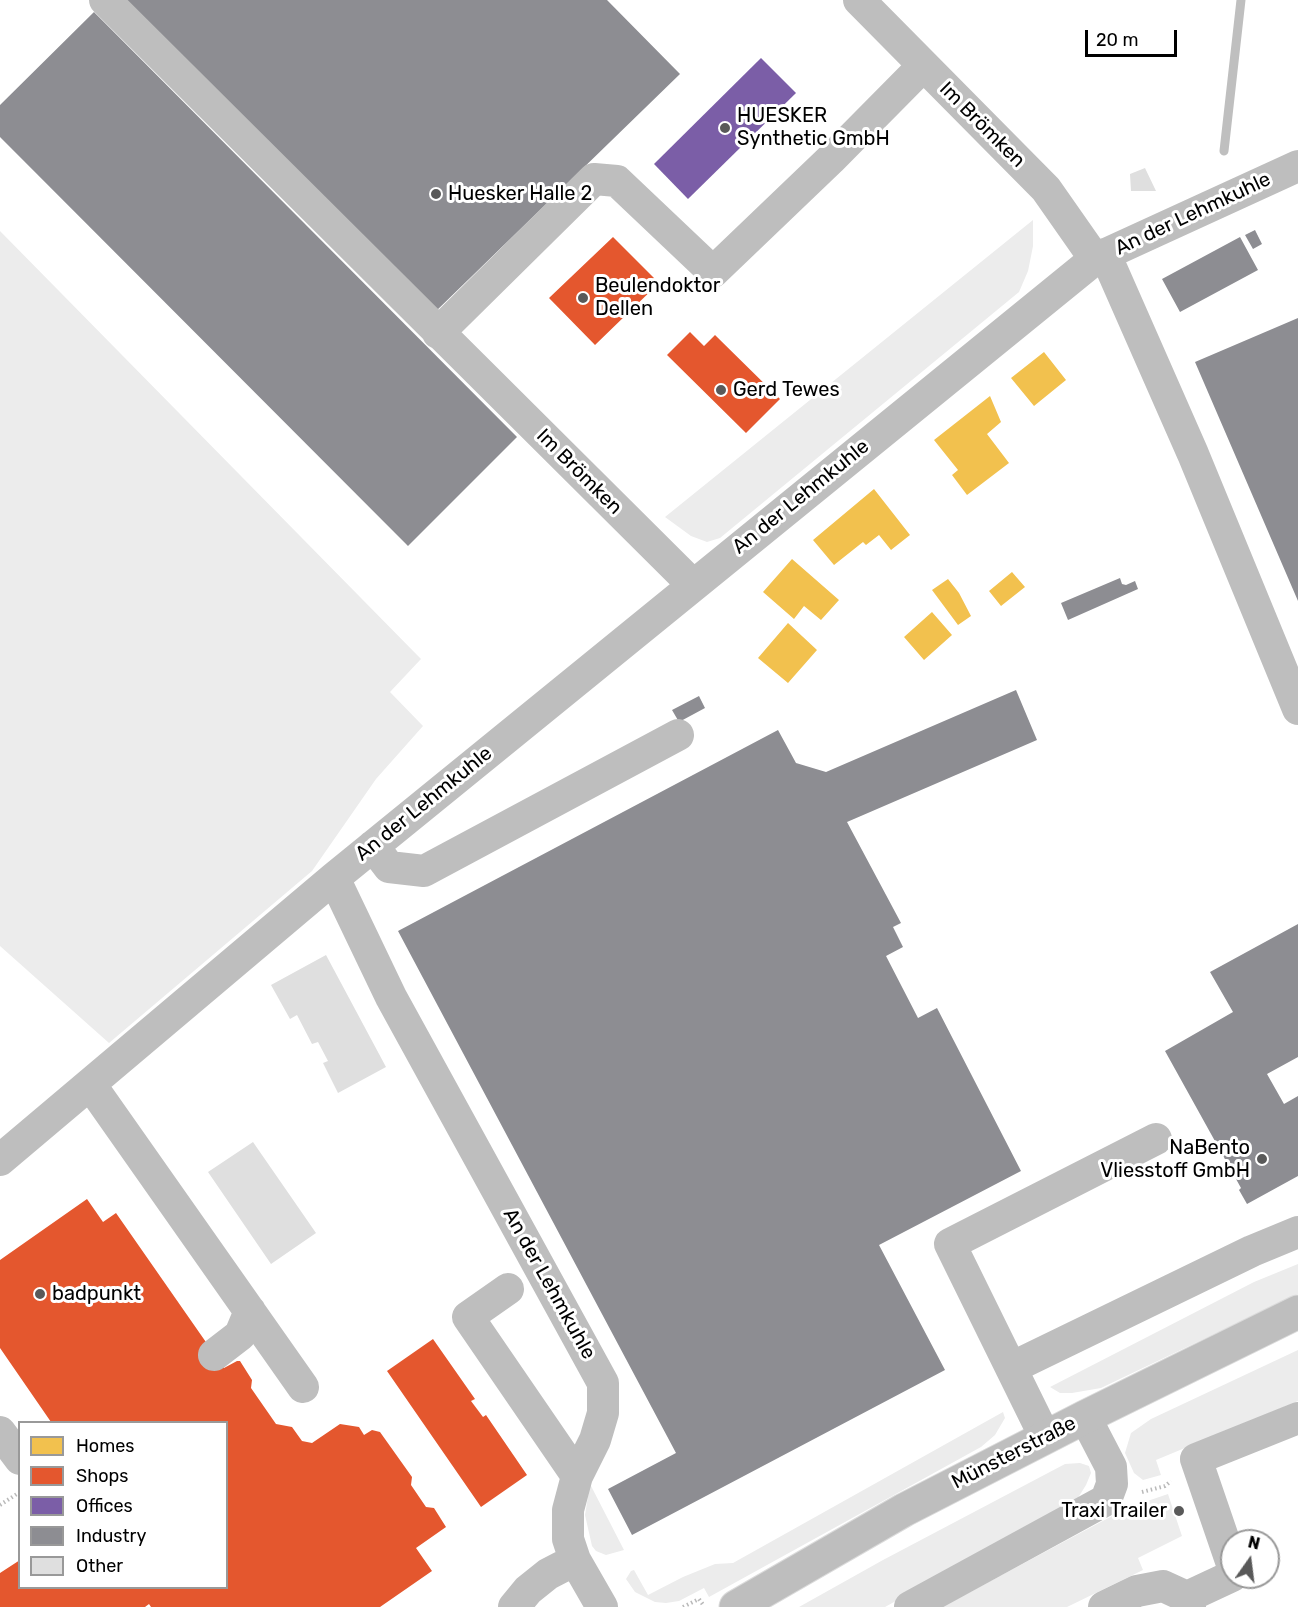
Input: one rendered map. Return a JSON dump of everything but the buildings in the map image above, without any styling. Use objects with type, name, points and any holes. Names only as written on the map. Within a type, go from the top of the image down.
[{"type":"main road","name":"Münsterstraße","points":[[736,1607],[904,1510],[1045,1437],[1298,1312]]},
{"type":"street","name":"Im Brömken","points":[[105,0],[693,585]]},
{"type":"street","name":"Im Brömken","points":[[859,0],[1046,189],[1100,257],[1193,454],[1298,709]]},
{"type":"street","points":[[438,333],[594,179],[617,181],[713,272],[831,159],[923,66]]},
{"type":"street","name":"An der Lehmkuhle","points":[[0,1160],[334,878],[1100,257],[1298,166]]},
{"type":"street","points":[[373,846],[389,867],[424,871],[678,735]]},
{"type":"street","name":"An der Lehmkuhle","points":[[334,878],[391,997],[603,1383],[603,1413],[595,1440],[577,1476],[568,1510],[568,1539],[575,1560],[602,1607]]},
{"type":"street","points":[[90,1084],[303,1387]]},
{"type":"street","points":[[1045,1437],[950,1244],[1156,1139]]},
{"type":"street","points":[[1011,1368],[1242,1256],[1298,1232]]},
{"type":"street","points":[[508,1289],[468,1317],[577,1476]]},
{"type":"street","points":[[214,1354],[240,1335],[250,1311]]},
{"type":"street","points":[[910,1607],[1106,1500],[1112,1484],[1111,1467],[1085,1417]]},
{"type":"street","points":[[1220,1529],[1196,1459],[1298,1418]]},
{"type":"street","points":[[0,1432],[18,1456]]},
{"type":"street","points":[[513,1607],[528,1590],[548,1574],[575,1560]]},
{"type":"street","points":[[1104,1607],[1137,1591],[1163,1586],[1188,1602],[1220,1583]]},
{"type":"path","points":[[1106,1500],[1165,1486],[1196,1459]]},
{"type":"path","points":[[0,1505],[18,1493]]},
{"type":"path","points":[[683,1607],[699,1599],[705,1607]]},
{"type":"shaded area","points":[[1033,220],[1033,246],[1028,271],[1019,292],[720,538],[707,542],[691,536],[665,517]]},
{"type":"shaded area","points":[[0,231],[421,659],[390,692],[423,726],[376,779],[312,871],[109,1043],[0,946]]},
{"type":"shaded area","points":[[1298,1264],[1298,1294],[1101,1388],[1060,1393],[1050,1387],[1254,1282]]},
{"type":"shaded area","points":[[1298,1350],[1298,1401],[1156,1460],[1161,1475],[1143,1480],[1134,1473],[1125,1453],[1131,1433],[1151,1419]]},
{"type":"shaded area","points":[[1003,1412],[1005,1418],[995,1435],[981,1447],[709,1597],[704,1588],[679,1601],[655,1602],[635,1592],[626,1579],[634,1570],[648,1595],[715,1564],[733,1563]]},
{"type":"shaded area","points":[[1080,1463],[1089,1466],[1091,1473],[1076,1501],[885,1607],[799,1607],[1065,1464]]},
{"type":"shaded area","points":[[590,1484],[624,1550],[606,1555],[596,1551],[592,1546],[585,1515]]},
{"type":"shaded area","points":[[1168,1494],[1182,1536],[1138,1558],[1143,1570],[1067,1607],[942,1607],[1127,1508]]},
{"type":"waterway","points":[[1224,151],[1241,0]]},
{"type":"place","name":"HUESKER Synthetic GmbH","points":[[725,128]]},
{"type":"place","name":"Huesker Halle 2","points":[[436,194]]},
{"type":"place","name":"Beulendoktor Dellen","points":[[583,298]]},
{"type":"place","name":"Gerd Tewes","points":[[721,390]]},
{"type":"place","name":"NaBento Vliesstoff GmbH","points":[[1262,1159]]},
{"type":"place","name":"badpunkt","points":[[40,1294]]},
{"type":"place","name":"Traxi Trailer","points":[[1179,1511]]}]
